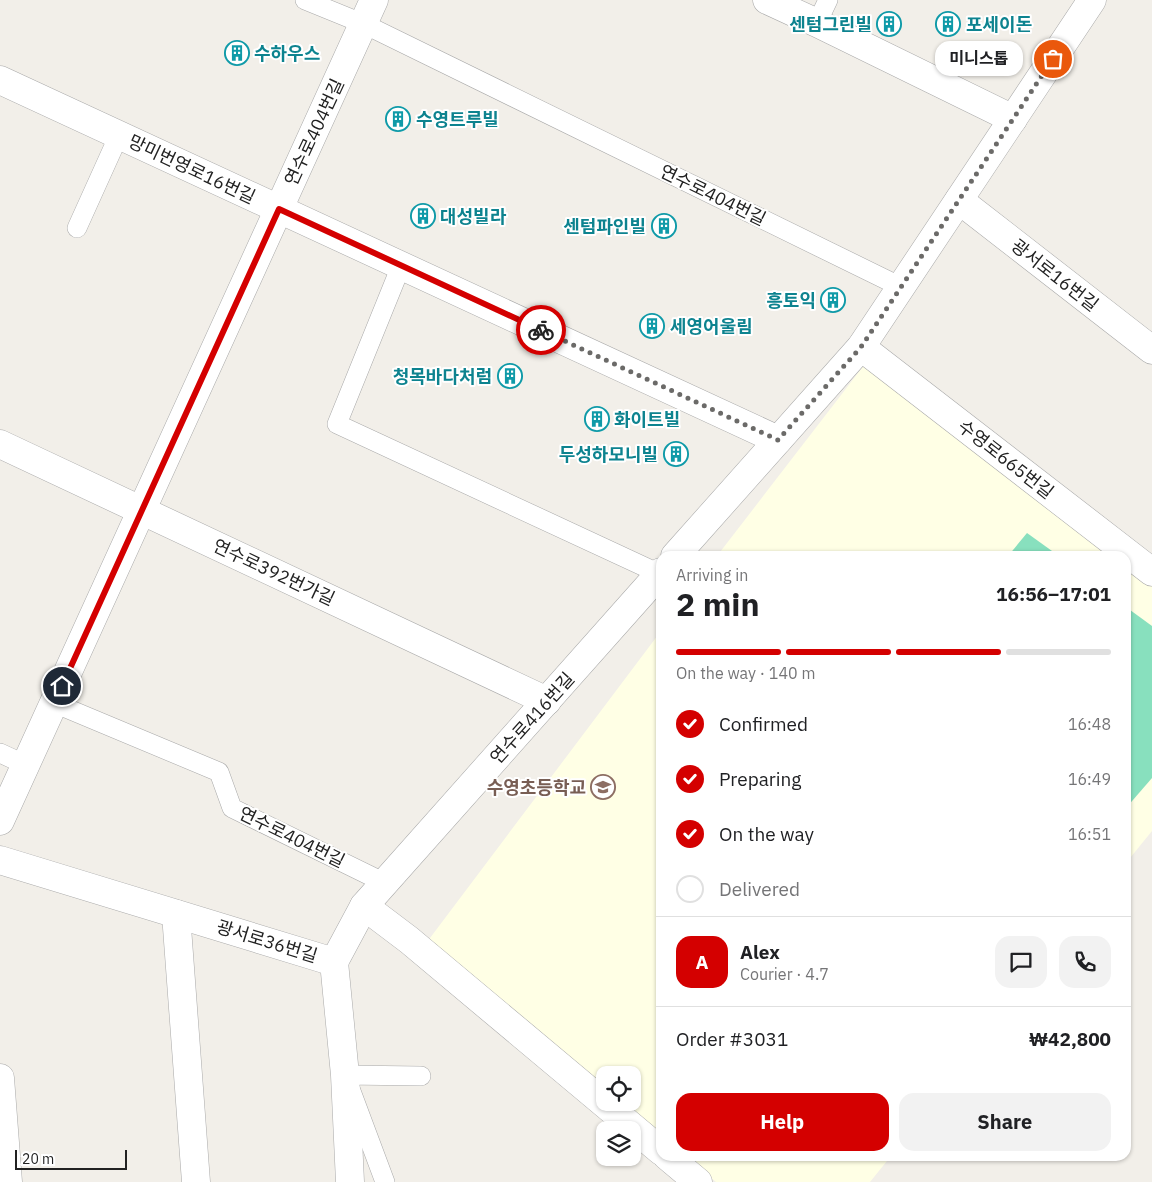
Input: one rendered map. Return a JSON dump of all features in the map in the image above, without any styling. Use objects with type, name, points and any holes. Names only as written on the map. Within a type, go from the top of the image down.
[{"type":"street","points":[[767,0],[823,11],[1013,119]]},
{"type":"street","name":"연수로416번길","points":[[680,551],[861,347],[1092,0]]},
{"type":"street","name":"연수로404번길","points":[[0,821],[369,12]]},
{"type":"street","name":"망미번영로16번길","points":[[0,80],[778,440]]},
{"type":"street","name":"광서로16번길","points":[[959,200],[1152,350]]},
{"type":"street","name":"수영로665번길","points":[[861,347],[1125,551]]},
{"type":"street","name":"연수로392번가길","points":[[0,444],[142,509],[547,701]]},
{"type":"street","name":"수영로665번길","points":[[1131,556],[1152,572]]},
{"type":"street","name":"연수로416번길","points":[[334,962],[364,906],[656,578]]},
{"type":"street","name":"광서로36번길","points":[[0,860],[334,962],[345,1075],[350,1182]]},
{"type":"street","points":[[364,906],[409,940],[656,1148]]},
{"type":"street","points":[[176,914],[196,1182]]},
{"type":"street","points":[[0,1078],[8,1182]]},
{"type":"street","points":[[673,1161],[698,1182]]},
{"type":"lane","name":"연수로404번길","points":[[305,0],[369,12],[901,287]]},
{"type":"lane","name":"망미번영로16번길","points":[[77,228],[119,135]]},
{"type":"lane","points":[[401,266],[337,424],[656,563]]},
{"type":"lane","name":"연수로404번길","points":[[54,703],[219,772],[232,808],[385,883]]},
{"type":"lane","points":[[0,753],[26,765]]},
{"type":"lane","points":[[345,1075],[421,1076]]},
{"type":"lane","name":"광서로36번길","points":[[345,1075],[385,1182]]},
{"type":"shaded area","points":[[865,364],[1108,551],[721,551]]},
{"type":"shaded area","points":[[1131,569],[1152,584],[1152,831],[1131,857]]},
{"type":"shaded area","name":"수영초등학교","points":[[656,638],[656,1133],[630,1111],[641,1111],[641,1066],[596,1066],[596,1083],[427,942]]},
{"type":"shaded area","points":[[691,1161],[887,1161],[870,1182],[716,1182]]},
{"type":"green space","points":[[1027,533],[1052,551],[1012,551]]},
{"type":"green space","points":[[1131,611],[1152,626],[1152,778],[1131,802]]},
{"type":"way so far","points":[[541,330],[778,440],[861,347],[1053,59]]},
{"type":"place","name":"센텀그린빌","points":[[889,24]]},
{"type":"place","name":"포세이돈","points":[[948,24]]},
{"type":"place","name":"수하우스","points":[[237,53]]},
{"type":"place","name":"미니스톱","points":[[1053,59]]},
{"type":"place","name":"수영트루빌","points":[[398,119]]},
{"type":"place","name":"대성빌라","points":[[423,216]]},
{"type":"place","name":"센텀파인빌","points":[[664,226]]},
{"type":"place","name":"흥토익","points":[[833,300]]},
{"type":"place","name":"세영어울림","points":[[652,326]]},
{"type":"place","name":"청목바다처럼","points":[[510,376]]},
{"type":"place","name":"화이트빌","points":[[597,419]]},
{"type":"place","name":"두성하모니빌","points":[[676,454]]},
{"type":"place","name":"수영초등학교","points":[[603,787]]},
{"type":"route","points":[[62,686],[279,209],[541,330]]}]
